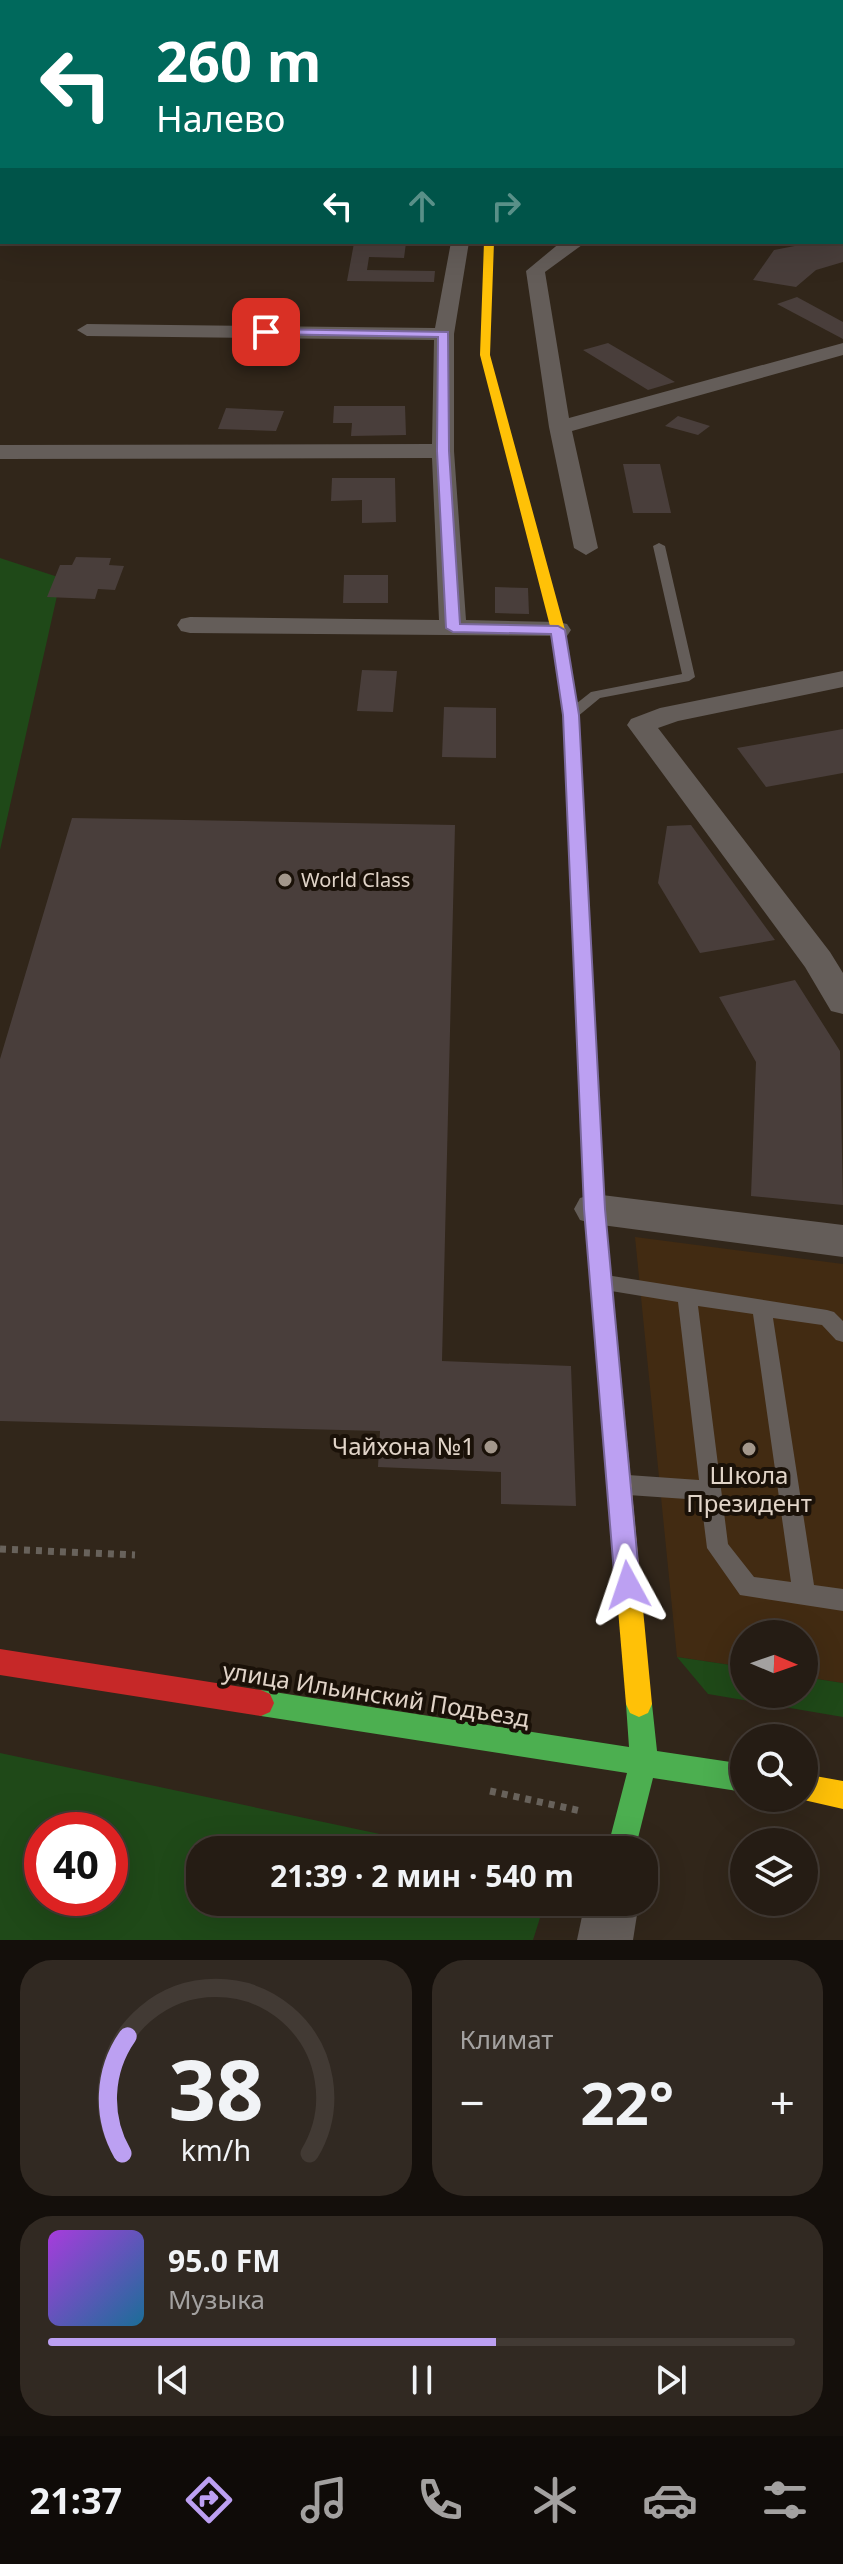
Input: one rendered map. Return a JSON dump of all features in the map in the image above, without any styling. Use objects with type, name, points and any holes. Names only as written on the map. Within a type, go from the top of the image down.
[{"type":"street","points":[[453,628],[443,451],[444,334],[460,244]]},
{"type":"street","points":[[489,244],[485,355],[558,630],[571,715],[599,1282],[644,1761],[625,1836]]},
{"type":"street","points":[[572,244],[562,248],[535,271],[560,427],[586,548]]},
{"type":"street","points":[[87,330],[444,334]]},
{"type":"street","points":[[560,427],[843,349]]},
{"type":"street","points":[[0,452],[443,451]]},
{"type":"street","points":[[190,625],[558,630]]},
{"type":"street","points":[[843,679],[670,714],[641,725],[830,960],[843,1002]]},
{"type":"street","points":[[594,1209],[843,1241]]},
{"type":"street","name":"улица Ильинский Подъезд","points":[[0,1662],[730,1776]]},
{"type":"street","points":[[818,1791],[843,1795]]},
{"type":"street","points":[[605,1940],[609,1916]]},
{"type":"lane","points":[[571,715],[596,695],[689,677],[659,546]]},
{"type":"lane","points":[[599,1282],[827,1318],[843,1334]]},
{"type":"lane","points":[[687,1296],[718,1548],[748,1587],[843,1600]]},
{"type":"lane","points":[[762,1308],[804,1594]]},
{"type":"lane","points":[[618,1484],[711,1491]]},
{"type":"path","points":[[0,1549],[135,1555]]},
{"type":"shaded area","name":"Школа Президент","points":[[635,1237],[843,1264],[843,1683],[818,1679],[818,1620],[730,1620],[730,1665],[677,1657]]},
{"type":"green space","points":[[0,558],[61,578],[0,850]]},
{"type":"green space","points":[[677,1657],[730,1665],[730,1698],[708,1694]]},
{"type":"green space","points":[[818,1679],[843,1683],[843,1717],[790,1708],[818,1708]]},
{"type":"green space","points":[[0,1753],[389,1836],[186,1836],[186,1916],[541,1916],[533,1940],[0,1940]]},
{"type":"building","points":[[354,244],[406,244],[404,258],[369,257],[367,270],[435,271],[434,282],[347,281]]},
{"type":"building","points":[[805,244],[843,244],[843,262],[816,270],[796,287],[753,280],[774,250]]},
{"type":"building","points":[[797,297],[843,322],[843,339],[777,304]]},
{"type":"building","points":[[608,343],[675,382],[648,390],[583,350]]},
{"type":"building","points":[[334,406],[405,406],[406,435],[351,436],[352,423],[333,423]]},
{"type":"building","points":[[226,408],[284,411],[276,431],[218,429]]},
{"type":"building","points":[[678,416],[710,426],[698,435],[665,426]]},
{"type":"building","points":[[623,464],[660,464],[671,513],[633,513]]},
{"type":"building","points":[[332,478],[395,478],[396,522],[362,523],[362,500],[331,501]]},
{"type":"building","points":[[76,557],[111,558],[109,565],[124,566],[115,590],[98,589],[95,599],[47,597],[60,565],[72,565]]},
{"type":"building","points":[[344,575],[388,575],[388,603],[343,603]]},
{"type":"building","points":[[495,587],[528,588],[529,614],[495,613]]},
{"type":"building","points":[[362,670],[397,671],[393,712],[357,711]]},
{"type":"building","points":[[444,707],[496,708],[496,758],[442,757]]},
{"type":"building","points":[[843,729],[843,773],[766,787],[737,748]]},
{"type":"building","points":[[72,818],[455,825],[442,1361],[571,1366],[576,1506],[501,1504],[501,1472],[378,1467],[380,1431],[0,1421],[0,1059]]},
{"type":"building","points":[[691,825],[775,940],[700,953],[658,883],[667,826]]},
{"type":"building","points":[[795,980],[840,1051],[843,1205],[751,1196],[756,1062],[719,997]]},
{"type":"traffic: fast","points":[[564,671],[571,715],[594,1209],[604,1314]]},
{"type":"traffic: fast","points":[[261,1703],[730,1776]]},
{"type":"traffic: fast","points":[[625,1836],[644,1761],[639,1704]]},
{"type":"traffic: slow","points":[[489,244],[485,355],[558,630],[564,671]]},
{"type":"traffic: slow","points":[[604,1314],[639,1704]]},
{"type":"traffic: slow","points":[[818,1791],[843,1795]]},
{"type":"traffic: jam","points":[[0,1662],[261,1703]]},
{"type":"place","name":"World Class","points":[[285,880]]},
{"type":"place","name":"Чайхона №1","points":[[491,1447]]},
{"type":"place","name":"Школа Президент","points":[[749,1449]]},
{"type":"route","points":[[266,332],[444,334],[443,451],[453,628],[558,630],[571,715],[599,1282],[628,1585]]}]
